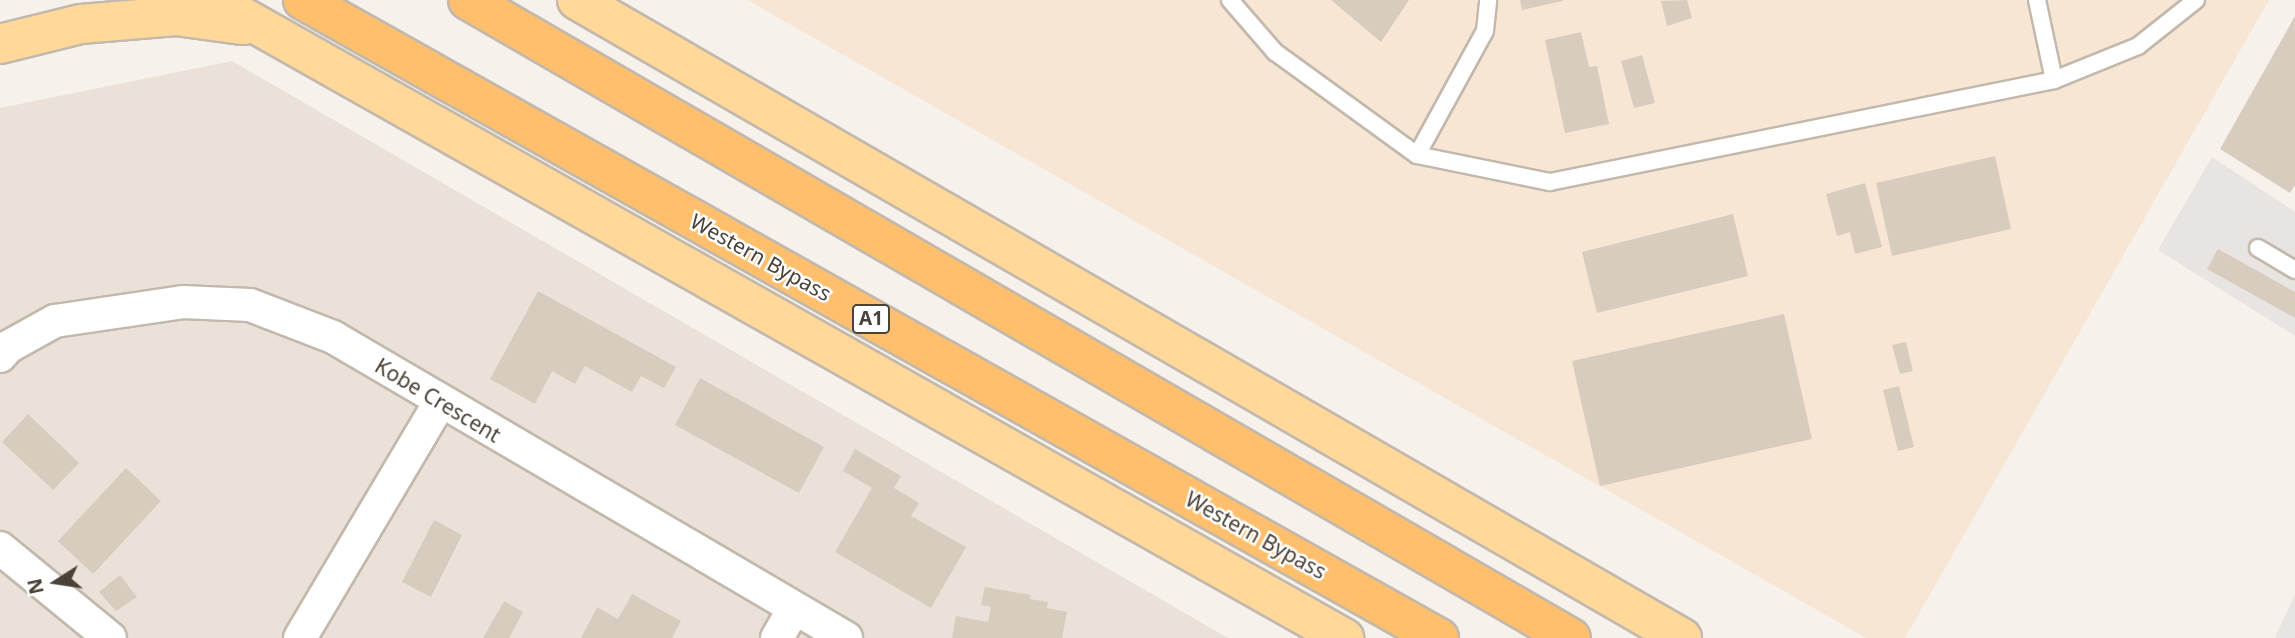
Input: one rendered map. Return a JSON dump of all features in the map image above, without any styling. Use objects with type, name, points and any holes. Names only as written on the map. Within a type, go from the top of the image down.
[{"type":"highway","name":"Western Bypass","points":[[303,0],[1439,638]]},
{"type":"highway","points":[[468,0],[1571,638]]},
{"type":"main road","points":[[213,0],[1343,638]]},
{"type":"main road","points":[[577,0],[1682,638]]},
{"type":"main road","points":[[0,44],[80,24],[176,16],[262,28]]},
{"type":"street","name":"Kobe Crescent","points":[[0,356],[8,347],[55,321],[183,302],[250,305],[333,337],[846,638]]},
{"type":"street","points":[[300,638],[440,402]]},
{"type":"street","points":[[0,548],[110,638]]},
{"type":"street","points":[[777,638],[794,608]]},
{"type":"lane","points":[[1230,0],[1275,52],[1418,155],[1550,182],[2054,80],[2138,46],[2196,0]]},
{"type":"lane","points":[[1418,155],[1485,31],[1488,0]]},
{"type":"lane","points":[[2037,0],[2054,80]]},
{"type":"lane","points":[[2258,248],[2295,270]]},
{"type":"shaded area","points":[[747,0],[2269,0],[1905,638],[1866,638]]},
{"type":"shaded area","points":[[232,61],[1228,638],[0,638],[0,108]]},
{"type":"shaded area","points":[[2212,157],[2295,212],[2295,336],[2158,250]]},
{"type":"shaded area","points":[[2295,594],[2295,638],[2275,638]]},
{"type":"building","points":[[1331,0],[1409,0],[1381,42]]},
{"type":"building","points":[[1520,0],[1563,0],[1563,1],[1522,10]]},
{"type":"building","points":[[1687,0],[1692,18],[1667,26],[1661,1]]},
{"type":"building","points":[[2295,16],[2295,185],[2290,193],[2220,149]]},
{"type":"building","points":[[1581,32],[1589,67],[1597,66],[1609,124],[1565,133],[1545,40]]},
{"type":"building","points":[[1642,55],[1655,103],[1634,108],[1621,61]]},
{"type":"building","points":[[1995,156],[2011,229],[1892,256],[1876,183]]},
{"type":"building","points":[[1865,183],[1882,247],[1855,254],[1850,232],[1837,236],[1826,194]]},
{"type":"building","points":[[1733,214],[1748,276],[1597,313],[1582,252]]},
{"type":"building","points":[[2218,249],[2295,292],[2295,318],[2207,269]]},
{"type":"building","points":[[538,291],[676,367],[664,388],[641,376],[632,392],[585,366],[575,384],[552,371],[535,404],[490,379]]},
{"type":"building","points":[[1784,314],[1812,439],[1600,486],[1572,361]]},
{"type":"building","points":[[1906,342],[1913,371],[1900,374],[1892,345]]},
{"type":"building","points":[[700,378],[824,447],[799,493],[675,425]]},
{"type":"building","points":[[1899,386],[1914,447],[1898,451],[1883,390]]},
{"type":"building","points":[[28,414],[79,463],[53,490],[2,442]]},
{"type":"building","points":[[855,449],[901,476],[894,488],[919,503],[911,516],[966,547],[931,608],[835,552],[872,488],[843,471]]},
{"type":"building","points":[[126,468],[161,501],[93,574],[58,541]]},
{"type":"building","points":[[434,520],[462,535],[431,597],[402,582]]},
{"type":"building","points":[[120,575],[137,597],[116,611],[99,592]]},
{"type":"building","points":[[985,587],[1031,595],[1030,599],[1048,602],[1047,608],[1067,612],[1062,638],[952,638],[956,616],[988,622],[991,607],[981,605]]},
{"type":"building","points":[[632,594],[681,621],[672,638],[581,638],[597,607],[618,619]]},
{"type":"building","points":[[504,601],[523,612],[509,638],[483,638]]}]
